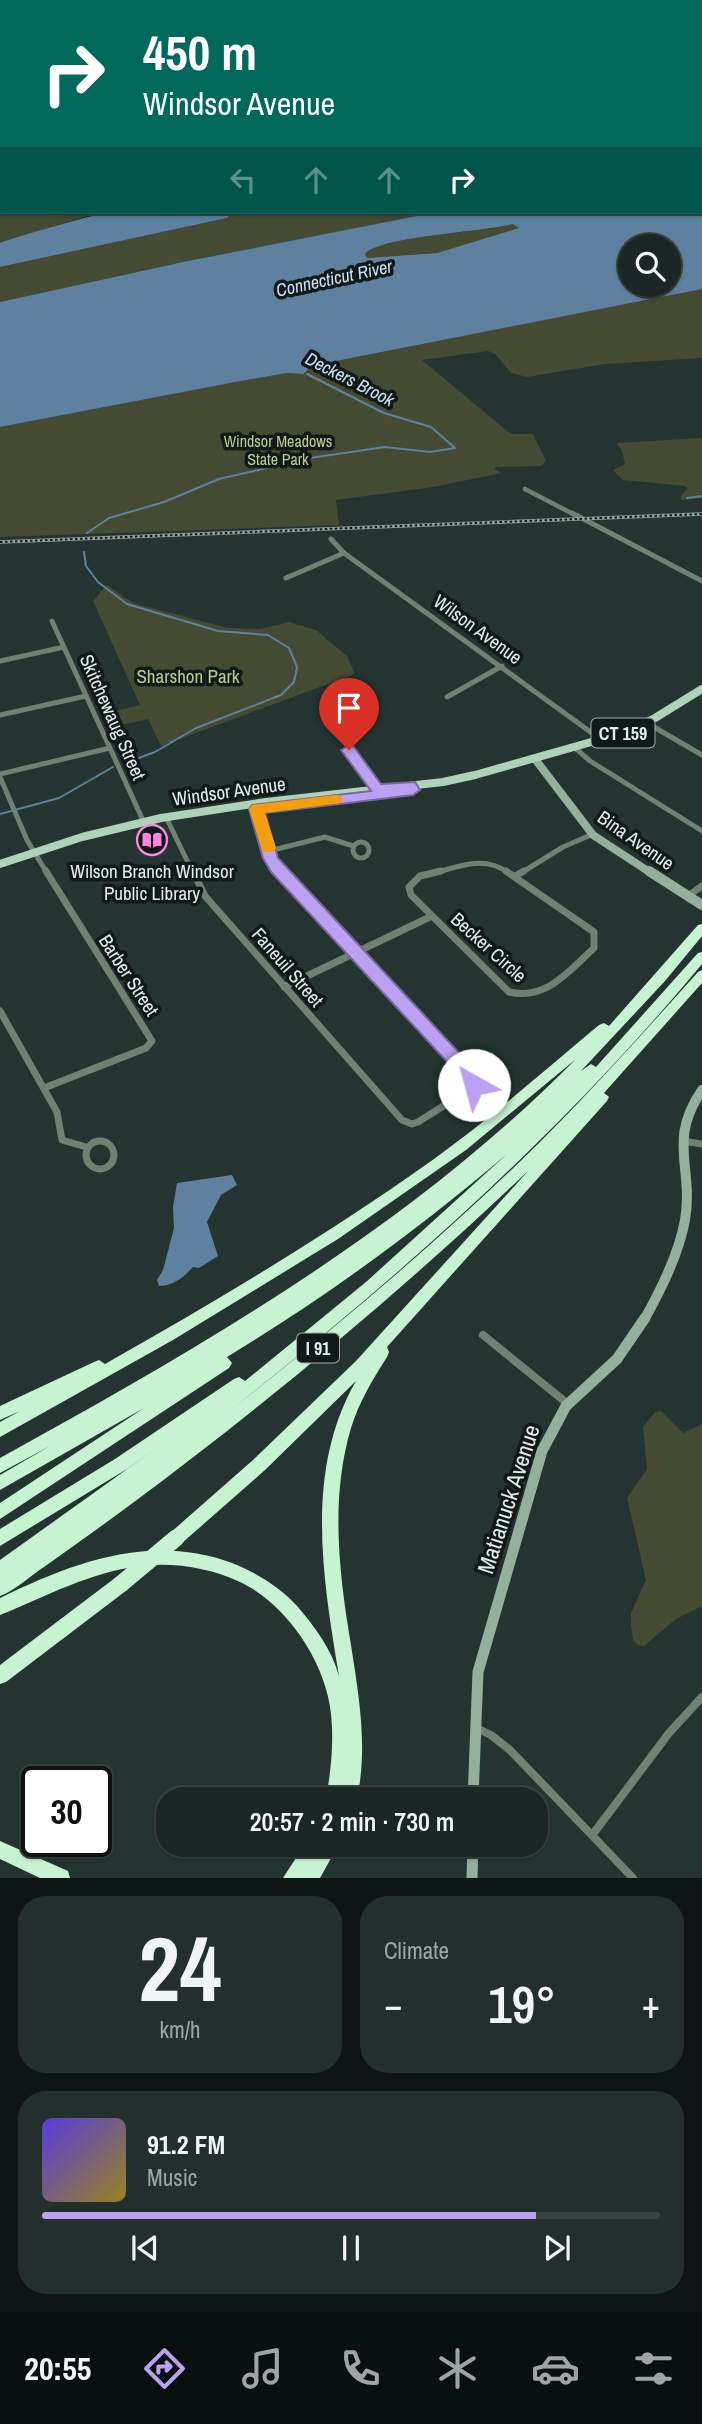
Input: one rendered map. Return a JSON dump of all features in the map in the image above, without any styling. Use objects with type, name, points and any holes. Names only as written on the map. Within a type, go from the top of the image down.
[{"type":"highway","points":[[0,1466],[204,1351],[363,1246],[513,1126],[641,1000],[702,928]]},
{"type":"highway","points":[[0,1512],[262,1337],[431,1211],[524,1132],[634,1024],[702,946]]},
{"type":"highway","points":[[0,1570],[197,1426],[392,1268],[574,1098],[702,956]]},
{"type":"highway","name":"I 91","points":[[0,1588],[174,1461],[331,1337],[502,1185],[610,1077],[702,975]]},
{"type":"highway","points":[[0,1430],[150,1347],[331,1237],[439,1163],[511,1108],[641,1000]]},
{"type":"highway","points":[[0,1676],[121,1584],[287,1440],[412,1310],[598,1102],[610,1077]]},
{"type":"highway","points":[[0,1538],[196,1414],[392,1268]]},
{"type":"highway","points":[[0,1482],[204,1366],[320,1292]]},
{"type":"highway","points":[[0,1413],[211,1310]]},
{"type":"highway","points":[[350,1787],[355,1731],[329,1551],[330,1480],[341,1433],[355,1397],[370,1369],[412,1310]]},
{"type":"highway","points":[[0,1607],[84,1571],[145,1558],[199,1560],[250,1579],[297,1616],[318,1644],[332,1675],[342,1711],[344,1737],[337,1787]]},
{"type":"highway","points":[[0,1850],[61,1878]]},
{"type":"highway","points":[[292,1878],[307,1857]]},
{"type":"highway","points":[[310,1878],[322,1857]]},
{"type":"main road","name":"Windsor Avenue","points":[[675,710],[702,689]]},
{"type":"main road","name":"Windsor Avenue","points":[[256,806],[461,784],[605,742],[649,724],[702,696]]},
{"type":"main road","name":"Windsor Avenue","points":[[0,864],[145,824],[377,789],[411,788]]},
{"type":"main road","name":"Windsor Avenue","points":[[0,870],[37,854]]},
{"type":"street","points":[[525,489],[702,581]]},
{"type":"street","name":"Wilson Avenue","points":[[331,539],[344,553],[605,742]]},
{"type":"street","points":[[286,578],[344,553]]},
{"type":"street","name":"Skitchewaug Street","points":[[52,621],[145,824]]},
{"type":"street","points":[[0,661],[64,647]]},
{"type":"street","points":[[447,698],[457,689],[502,666]]},
{"type":"street","points":[[0,715],[86,696]]},
{"type":"street","points":[[649,724],[702,755]]},
{"type":"street","points":[[0,775],[110,748]]},
{"type":"street","points":[[349,750],[377,789]]},
{"type":"street","points":[[577,750],[702,831]]},
{"type":"street","name":"Bina Avenue","points":[[537,761],[593,834],[701,905]]},
{"type":"street","name":"Barber Street","points":[[0,775],[13,810],[37,854],[70,912],[145,1029],[151,1044],[44,1088]]},
{"type":"street","points":[[256,806],[276,869],[355,953]]},
{"type":"street","name":"Faneuil Street","points":[[167,820],[205,896],[398,1117],[407,1123],[418,1122],[474,1085],[471,1077],[355,953]]},
{"type":"street","points":[[515,876],[563,847],[593,834]]},
{"type":"street","points":[[269,851],[294,847],[325,837],[353,846]]},
{"type":"street","name":"Becker Circle","points":[[489,861],[515,876],[583,922],[594,932],[597,942],[594,948],[539,993],[521,997],[509,992],[411,895],[409,887],[420,876],[489,861]]},
{"type":"street","points":[[688,896],[702,886]]},
{"type":"street","points":[[284,986],[432,916]]},
{"type":"street","points":[[0,1011],[59,1116],[62,1140],[86,1147]]},
{"type":"street","name":"Matianuck Avenue","points":[[473,1787],[478,1672],[542,1450],[568,1404],[613,1363],[631,1341],[680,1239],[686,1207],[681,1141],[686,1114],[702,1090]]},
{"type":"street","points":[[681,1141],[702,1144]]},
{"type":"street","points":[[92,1142],[107,1144],[112,1149],[115,1160],[102,1169],[92,1169],[88,1164],[86,1147],[92,1142]]},
{"type":"street","points":[[483,1335],[568,1404]]},
{"type":"street","points":[[593,1834],[669,1733],[702,1698]]},
{"type":"street","points":[[474,1728],[491,1735],[510,1751],[633,1878]]},
{"type":"street","points":[[472,1878],[473,1857]]},
{"type":"green space","points":[[0,214],[96,214],[90,215],[0,243]]},
{"type":"green space","points":[[427,214],[183,262],[0,302],[0,267],[227,218],[230,215]]},
{"type":"green space","points":[[519,225],[519,228],[437,253],[367,258],[365,254],[391,243]]},
{"type":"green space","name":"Windsor Meadows State Park","points":[[702,289],[702,358],[605,364],[527,377],[511,373],[495,354],[488,351],[422,360],[511,434],[533,434],[546,461],[541,466],[496,467],[494,469],[502,473],[433,487],[336,500],[339,525],[0,537],[0,427],[246,380],[287,373],[304,374],[316,365],[661,297],[681,297],[681,293]]},
{"type":"green space","points":[[702,438],[702,498],[682,500],[681,496],[688,488],[685,486],[623,480],[613,470],[625,464],[617,443]]},
{"type":"green space","name":"Sharshon Park","points":[[107,585],[133,603],[228,628],[260,629],[289,622],[316,630],[347,656],[355,674],[161,746],[148,719],[108,728],[102,714],[140,705],[93,601]]},
{"type":"green space","points":[[661,1411],[683,1433],[702,1424],[702,1606],[676,1619],[644,1646],[633,1640],[631,1626],[631,1613],[646,1580],[627,1498],[647,1469],[643,1427],[655,1412]]},
{"type":"water","points":[[101,214],[230,215],[227,218],[0,267],[0,243]]},
{"type":"water","name":"Connecticut River","points":[[427,214],[702,214],[702,289],[681,293],[681,234],[618,234],[618,297],[661,297],[316,365],[304,374],[287,373],[246,380],[0,427],[0,302],[183,262]],"holes":[[[513,224],[519,228],[437,253],[367,258],[365,254],[375,248],[411,239]]]},
{"type":"water","points":[[232,1175],[237,1185],[221,1195],[207,1222],[218,1256],[199,1268],[193,1267],[174,1283],[159,1286],[157,1280],[163,1270],[174,1228],[173,1207],[177,1183]]},
{"type":"waterway","name":"Deckers Brook","points":[[87,533],[109,518],[164,502],[219,479],[310,458],[385,447],[430,452],[455,448],[431,427],[384,413],[307,374]]},
{"type":"waterway","points":[[687,498],[702,496]]},
{"type":"waterway","name":"Deckers Brook","points":[[84,552],[86,566],[98,582],[127,604],[218,631],[268,635],[289,648],[297,667],[294,682],[281,695],[196,728],[155,752],[125,763]]},
{"type":"waterway","name":"Deckers Brook","points":[[0,814],[59,798],[113,767]]},
{"type":"railway","points":[[0,542],[702,514]]},
{"type":"slow traffic","points":[[268,848],[257,809],[336,800]]},
{"type":"place","name":"Wilson Branch Windsor Public Library","points":[[152,840]]},
{"type":"route","points":[[349,750],[377,789],[410,785],[413,790],[257,809],[273,864],[471,1077],[474,1085]]}]
